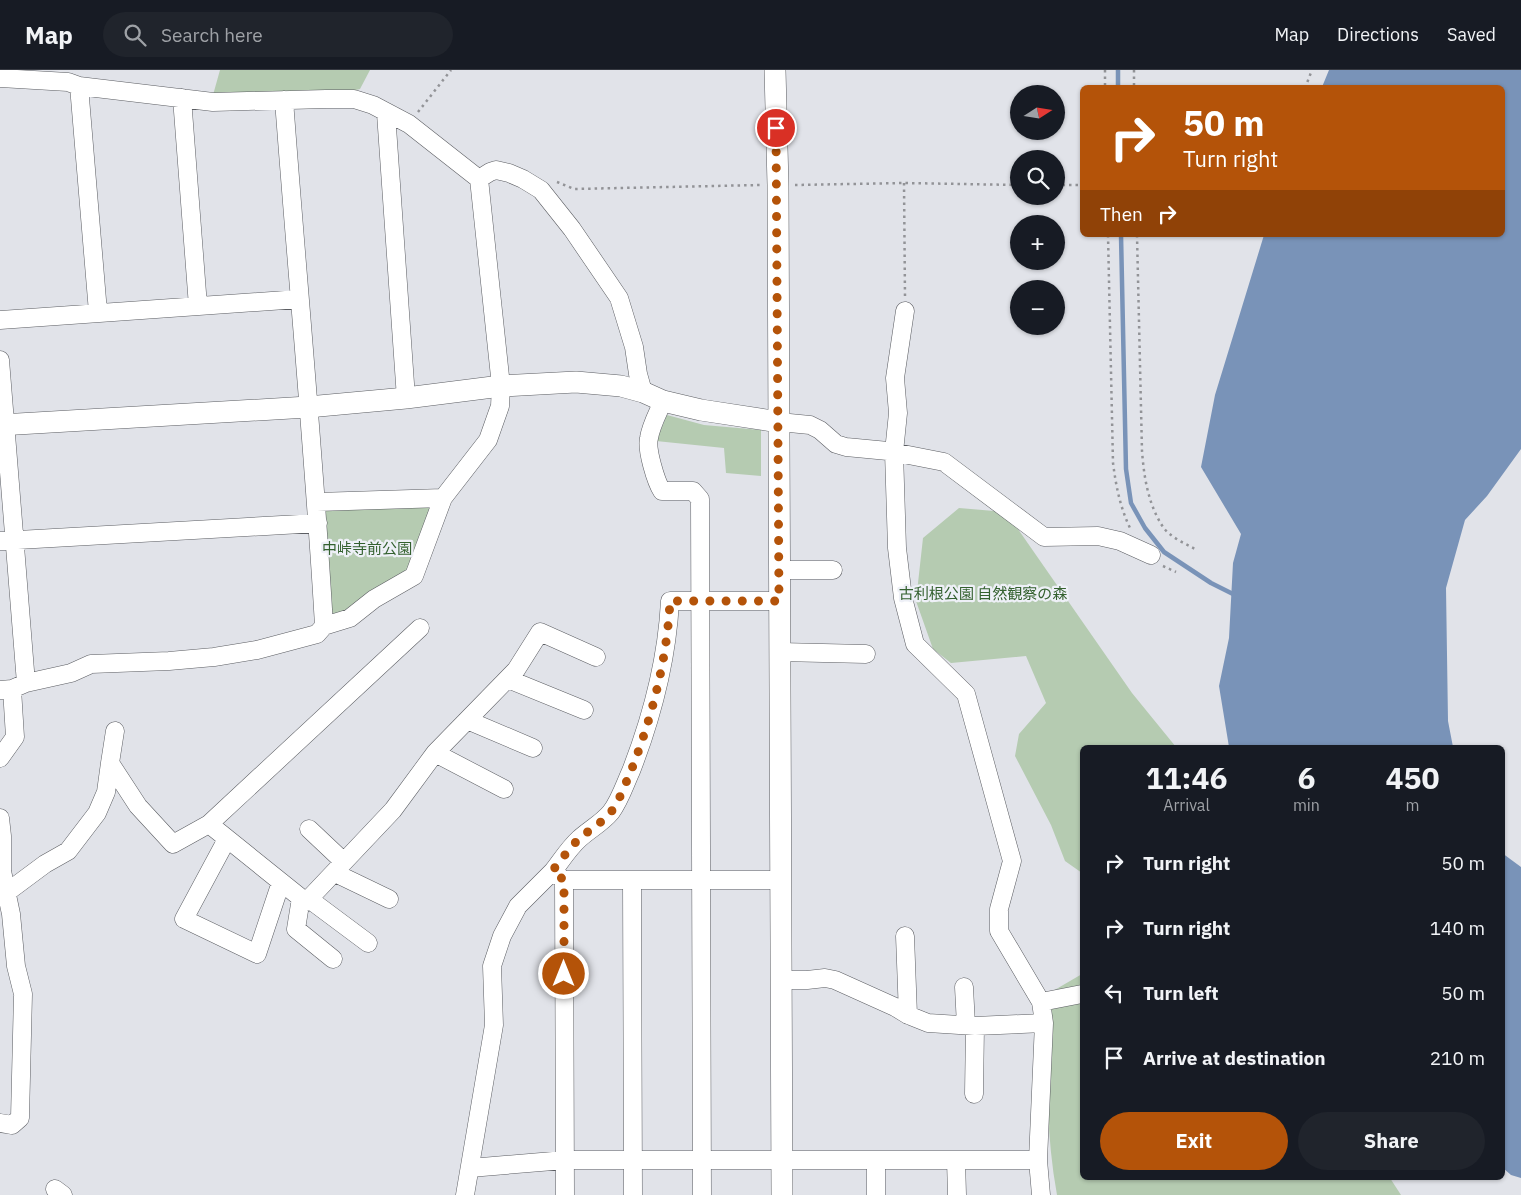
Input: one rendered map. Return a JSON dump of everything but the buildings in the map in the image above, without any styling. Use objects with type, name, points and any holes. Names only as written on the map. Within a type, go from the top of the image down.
[{"type":"street","points":[[775,70],[778,185],[782,1195]]},
{"type":"street","points":[[0,78],[20,75],[68,82],[80,86],[212,102],[354,99],[373,105],[409,124],[479,180],[501,386],[500,406],[488,440],[443,498],[414,576],[374,599],[350,618],[324,626],[317,634],[257,650],[214,657],[169,661],[92,664],[71,673],[13,687]]},
{"type":"street","points":[[80,86],[98,312]]},
{"type":"street","points":[[182,98],[198,306]]},
{"type":"street","points":[[284,100],[317,502],[324,626]]},
{"type":"street","points":[[386,113],[406,398]]},
{"type":"street","points":[[479,180],[496,170],[523,179],[541,190],[572,229],[619,298],[634,347],[643,392]]},
{"type":"street","points":[[0,320],[299,300]]},
{"type":"street","points":[[905,311],[895,378],[898,413],[894,452],[898,558],[903,598],[915,644],[966,694],[1012,861],[999,909],[999,931],[1041,1002],[1044,1023],[1038,1160],[1041,1195]]},
{"type":"street","points":[[0,360],[15,737],[0,758]]},
{"type":"street","points":[[3,424],[308,406],[406,398],[501,386],[576,382],[621,386],[643,392],[663,401],[701,410],[810,425],[820,430],[836,444],[846,448],[894,452],[944,462],[1044,537],[1098,536],[1120,541],[1151,555]]},
{"type":"street","points":[[663,401],[648,439],[657,484],[662,491],[693,491],[700,499],[702,1195]]},
{"type":"street","points":[[317,502],[443,498]]},
{"type":"street","points":[[7,541],[318,523]]},
{"type":"street","points":[[779,570],[833,570]]},
{"type":"street","points":[[465,1195],[494,1025],[492,966],[502,936],[518,906],[558,876],[579,839],[600,824],[612,811],[623,790],[645,736],[660,676],[668,634],[670,601],[779,601]]},
{"type":"street","points":[[110,763],[138,806],[173,844],[209,824],[420,628]]},
{"type":"street","points":[[332,959],[296,929],[305,899],[339,867],[393,810],[435,754],[516,670],[540,632],[596,657]]},
{"type":"street","points":[[780,652],[866,654]]},
{"type":"street","points":[[508,679],[584,710]]},
{"type":"street","points":[[467,720],[533,748]]},
{"type":"street","points":[[6,892],[45,864],[68,851],[97,813],[106,792],[115,732]]},
{"type":"street","points":[[435,754],[504,789]]},
{"type":"street","points":[[0,818],[2,871],[10,914],[8,965],[23,994],[20,1118],[12,1125],[0,1123]]},
{"type":"street","points":[[209,824],[281,882],[368,942]]},
{"type":"street","points":[[309,830],[339,867],[389,899]]},
{"type":"street","points":[[227,839],[184,919],[257,954],[281,882]]},
{"type":"street","points":[[558,876],[632,880],[781,880]]},
{"type":"street","points":[[558,876],[565,1195]]},
{"type":"street","points":[[632,880],[634,1195]]},
{"type":"street","points":[[905,936],[908,1015]]},
{"type":"street","points":[[781,980],[825,978],[835,980],[895,1006],[908,1015],[928,1023],[971,1026],[1044,1023]]},
{"type":"street","points":[[964,987],[971,1026],[974,1094]]},
{"type":"street","points":[[1041,1002],[1080,994]]},
{"type":"street","points":[[470,1168],[565,1160],[1038,1160]]},
{"type":"street","points":[[876,1160],[876,1195]]},
{"type":"street","points":[[956,1160],[957,1195]]},
{"type":"path","points":[[409,124],[451,70]]},
{"type":"path","points":[[1105,70],[1105,85]]},
{"type":"path","points":[[1134,70],[1134,85]]},
{"type":"path","points":[[1306,85],[1312,70]]},
{"type":"path","points":[[550,177],[558,183],[574,189],[904,183],[1010,185]]},
{"type":"path","points":[[904,183],[905,311]]},
{"type":"path","points":[[1065,185],[1080,185]]},
{"type":"path","points":[[1108,237],[1113,463],[1116,489],[1130,527],[1156,562],[1176,572]]},
{"type":"path","points":[[1137,237],[1144,474],[1148,494],[1164,528],[1177,539],[1195,549]]},
{"type":"green space","points":[[220,70],[370,70],[360,89],[331,96],[213,95]]},
{"type":"green space","points":[[667,415],[704,425],[761,430],[761,476],[726,473],[724,448],[656,441]]},
{"type":"green space","name":"中峠寺前公園","points":[[443,498],[414,576],[324,626],[317,502]]},
{"type":"green space","name":"古利根公園 自然観察の森","points":[[959,508],[1006,512],[1132,693],[1174,745],[1080,745],[1080,872],[1065,861],[1051,825],[1015,756],[1019,734],[1046,703],[1026,656],[951,663],[933,649],[916,601],[923,538]]},
{"type":"green space","points":[[1080,975],[1080,1180],[1391,1180],[1401,1195],[1057,1195],[1050,1145],[1046,995]]},
{"type":"water","points":[[1329,70],[1521,70],[1521,449],[1487,496],[1465,520],[1446,588],[1448,721],[1453,745],[1229,745],[1219,686],[1229,638],[1233,563],[1241,534],[1201,467],[1215,395],[1263,237],[1505,237],[1505,85],[1323,85]]},
{"type":"water","points":[[1505,855],[1521,867],[1521,1178],[1511,1175],[1505,1170]]},
{"type":"waterway","points":[[1118,70],[1118,85]]},
{"type":"waterway","points":[[1121,237],[1126,469],[1131,503],[1145,528],[1164,552],[1211,583],[1237,596]]},
{"type":"route","points":[[564,974],[564,880],[552,871],[579,839],[600,824],[612,811],[623,790],[645,736],[660,676],[668,637],[670,601],[779,601],[776,128]]}]
